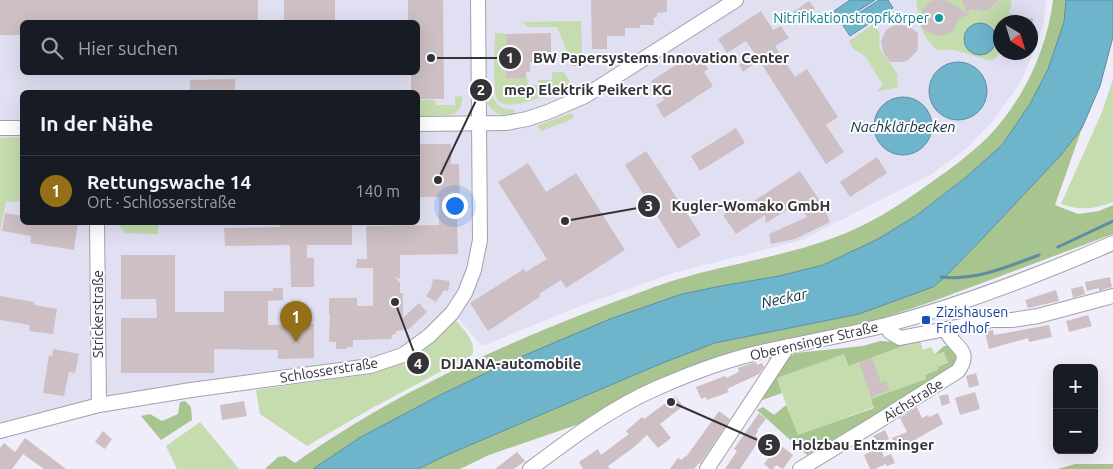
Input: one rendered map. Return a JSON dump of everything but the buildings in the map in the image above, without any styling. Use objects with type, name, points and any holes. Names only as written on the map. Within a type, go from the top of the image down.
[{"type":"street","name":"Schlosserstraße","points":[[0,431],[98,405],[191,390],[370,366],[403,355],[429,336],[452,313],[465,293],[474,270],[480,240],[478,0]]},
{"type":"street","points":[[420,124],[506,123],[527,119],[573,103],[736,0]]},
{"type":"street","points":[[0,128],[20,128]]},
{"type":"street","name":"Strickerstraße","points":[[98,225],[98,405]]},
{"type":"street","name":"Oberensinger Straße","points":[[530,469],[585,429],[655,388],[747,356],[886,325],[1022,281],[1113,243]]},
{"type":"street","points":[[886,325],[890,332],[900,338],[992,320],[1012,320],[1038,316],[1113,296]]},
{"type":"street","name":"Aichstraße","points":[[800,469],[958,370],[964,360],[964,353],[958,345],[950,340],[946,330]]},
{"type":"street","points":[[707,469],[788,346]]},
{"type":"shaded area","points":[[0,0],[1046,0],[1044,23],[1038,40],[1038,15],[993,15],[993,60],[1030,60],[1020,83],[993,121],[966,149],[932,174],[802,240],[673,273],[578,307],[482,346],[448,307],[412,341],[372,361],[0,425]]},
{"type":"green space","points":[[916,0],[1010,0],[1012,2],[1009,15],[993,15],[993,60],[987,60],[955,50],[937,50],[921,26]]},
{"type":"green space","points":[[1053,0],[1066,0],[1064,22],[1048,69],[1030,104],[1002,145],[965,178],[917,215],[878,239],[823,265],[779,276],[682,294],[509,362],[440,395],[359,438],[313,469],[265,469],[278,457],[285,456],[295,463],[370,415],[449,372],[572,318],[667,282],[814,245],[858,228],[893,209],[958,163],[1001,123],[1022,91],[1038,60],[1050,19]]},
{"type":"green space","points":[[581,21],[582,54],[568,54],[557,27],[528,27],[522,22]]},
{"type":"green space","points":[[874,24],[880,34],[880,49],[898,75],[898,87],[876,92],[883,85],[866,57],[853,48],[849,41]]},
{"type":"green space","points":[[495,33],[506,34],[506,78],[527,78],[528,85],[538,85],[538,80],[552,80],[552,72],[564,72],[571,84],[545,96],[521,103],[511,105],[497,99],[495,94],[494,67]]},
{"type":"green space","points":[[1113,79],[1113,202],[1087,208],[1074,208],[1061,204],[1102,112]]},
{"type":"green space","points":[[483,85],[490,85],[496,103],[503,108],[514,109],[515,116],[501,115],[492,109],[486,99]]},
{"type":"green space","points":[[462,96],[462,103],[460,108],[453,114],[420,116],[420,100],[435,100],[436,105],[455,105],[455,97]]},
{"type":"green space","points":[[571,113],[574,117],[568,121],[541,131],[537,126]]},
{"type":"green space","points":[[1082,128],[1055,205],[1078,214],[1099,211],[1113,205],[1113,234],[931,302],[877,320],[764,344],[714,360],[582,423],[489,455],[460,469],[418,469],[660,364],[715,343],[859,314],[933,287],[983,238],[1061,155]]},
{"type":"green space","points":[[20,137],[20,201],[6,202],[0,231],[0,138]]},
{"type":"green space","points":[[120,225],[158,225],[158,234],[126,233]]},
{"type":"green space","points":[[455,319],[471,341],[473,346],[472,355],[372,408],[307,446],[260,414],[256,390],[370,374],[415,356],[439,338]]},
{"type":"green space","points":[[933,338],[920,340],[849,366],[844,354],[777,378],[782,393],[759,400],[788,358],[795,353],[863,346],[880,341],[904,342]]},
{"type":"green space","points":[[920,340],[923,350],[931,347],[935,355],[944,352],[948,363],[939,370],[925,375],[926,379],[872,399],[874,407],[797,436],[777,378],[845,353],[850,366]]},
{"type":"green space","points":[[944,346],[950,346],[956,351],[958,360],[948,372],[807,455],[757,410],[763,407],[774,415],[786,405],[798,435],[874,408],[871,399],[926,379],[925,375],[938,370],[938,367],[948,363],[944,352],[934,355]]},
{"type":"green space","points":[[185,401],[191,407],[192,420],[161,440],[141,416],[150,414],[162,421],[178,414],[180,402]]},
{"type":"green space","points":[[200,422],[239,469],[177,469],[166,446]]},
{"type":"green space","points":[[1075,464],[1113,464],[1113,469],[1058,469]]},
{"type":"water","points":[[850,0],[875,0],[841,22],[834,11]]},
{"type":"water","points":[[879,0],[888,0],[893,8],[850,36],[842,24]]},
{"type":"water","name":"Neckar","points":[[1066,0],[1113,0],[1113,37],[1100,86],[1082,128],[1061,155],[983,238],[933,287],[859,314],[715,343],[660,364],[418,469],[313,469],[359,438],[440,395],[509,362],[610,319],[682,294],[779,276],[823,265],[878,239],[917,215],[965,178],[1002,145],[1030,104],[1048,69],[1064,22]]},
{"type":"water","points":[[980,23],[991,28],[993,31],[993,47],[991,50],[980,55],[969,50],[964,39],[969,28]]},
{"type":"water","name":"Nachklärbecken","points":[[952,62],[964,62],[979,70],[987,85],[987,97],[979,112],[964,120],[952,120],[937,112],[929,97],[929,85],[937,70]]},
{"type":"water","name":"Nachklärbecken","points":[[897,97],[909,97],[924,105],[932,120],[932,132],[924,147],[909,155],[897,155],[882,147],[874,132],[874,120],[882,105]]},
{"type":"waterway","points":[[1058,247],[1113,221]]},
{"type":"waterway","points":[[941,277],[954,278],[979,275],[1039,255]]},
{"type":"place","name":"Nitrifikationstropfkörper","points":[[939,18]]},
{"type":"place","name":"BW Papersystems Innovation Center","points":[[431,58]]},
{"type":"place","name":"mep Elektrik Peikert KG","points":[[438,180]]},
{"type":"place","name":"Kugler-Womako GmbH","points":[[565,221]]},
{"type":"place","name":"DIJANA-automobile","points":[[395,302]]},
{"type":"place","name":"Zizishausen Friedhof","points":[[926,320]]},
{"type":"place","name":"Rettungswache 14","points":[[296,342]]},
{"type":"place","name":"Holzbau Entzminger","points":[[671,402]]}]
